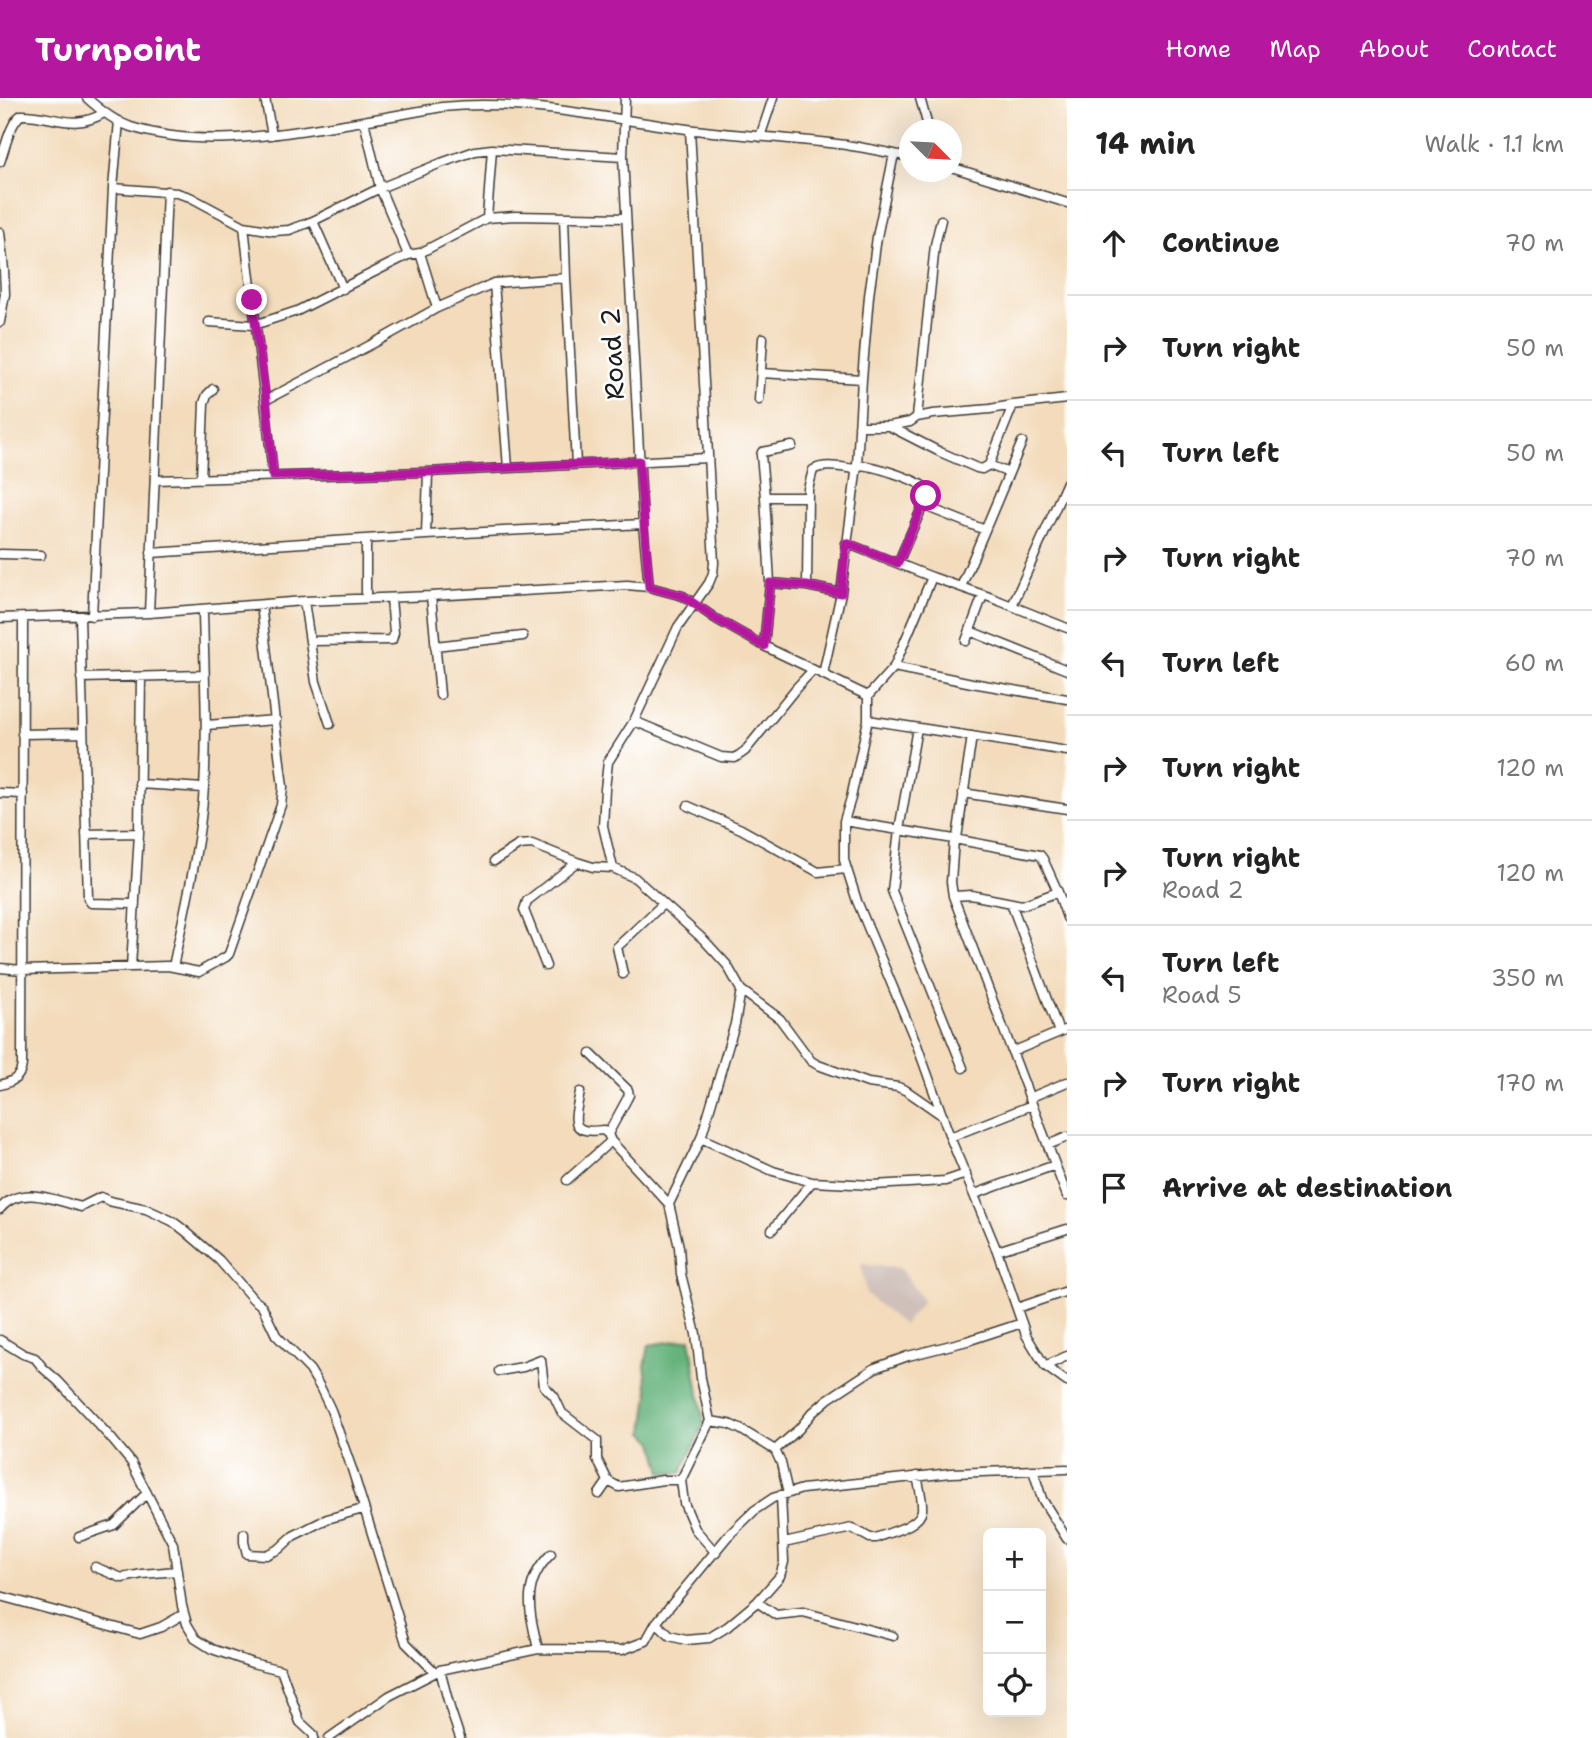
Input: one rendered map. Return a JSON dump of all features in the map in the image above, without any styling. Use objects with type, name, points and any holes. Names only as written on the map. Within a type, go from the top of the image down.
[{"type":"street","points":[[88,98],[104,113],[129,126],[167,136],[205,139],[272,135],[364,121],[441,103],[549,108],[690,130],[848,145],[899,155]]},
{"type":"street","points":[[265,98],[272,135]]},
{"type":"street","name":"Road 2","points":[[625,98],[623,157],[639,461],[649,587]]},
{"type":"street","points":[[760,137],[773,98]]},
{"type":"street","points":[[920,98],[926,119]]},
{"type":"street","points":[[0,162],[13,124],[21,115],[81,122],[104,113]]},
{"type":"street","points":[[92,616],[113,188],[119,121]]},
{"type":"street","points":[[364,121],[380,188],[408,255]]},
{"type":"street","points":[[613,868],[603,826],[608,762],[634,721],[678,627],[713,573],[690,130]]},
{"type":"street","points":[[113,188],[167,191],[190,197],[244,226],[274,231],[289,230],[313,221],[380,188],[475,151],[492,149],[623,157]]},
{"type":"street","points":[[487,218],[492,149]]},
{"type":"street","points":[[823,674],[841,593],[857,467],[869,296],[877,237],[894,154]]},
{"type":"street","points":[[962,171],[1067,204]]},
{"type":"street","points":[[149,613],[167,191]]},
{"type":"street","points":[[564,217],[576,464]]},
{"type":"street","points":[[209,322],[254,325],[297,311],[487,218],[626,218]]},
{"type":"street","points":[[917,417],[935,245],[941,220]]},
{"type":"street","points":[[313,221],[343,289]]},
{"type":"street","points":[[244,226],[273,476]]},
{"type":"street","points":[[0,232],[5,294],[0,322]]},
{"type":"street","points":[[420,253],[437,308]]},
{"type":"street","points":[[266,400],[437,308],[495,283],[566,278]]},
{"type":"street","points":[[495,283],[508,468]]},
{"type":"street","points":[[759,400],[763,338]]},
{"type":"street","points":[[761,373],[862,379]]},
{"type":"street","points":[[201,480],[204,402],[213,388]]},
{"type":"street","points":[[859,426],[889,426],[933,414],[1067,399]]},
{"type":"street","points":[[989,465],[1013,405]]},
{"type":"street","points":[[889,426],[977,468],[989,465],[1009,473]]},
{"type":"street","points":[[961,587],[1022,442]]},
{"type":"street","points":[[764,646],[770,583],[761,452],[792,446]]},
{"type":"street","points":[[155,480],[428,472],[707,458]]},
{"type":"street","points":[[807,586],[808,497],[813,470],[818,467],[867,465],[921,484],[925,488],[927,492],[898,563]]},
{"type":"street","points":[[426,536],[428,472]]},
{"type":"street","points":[[1012,606],[1067,482]]},
{"type":"street","points":[[765,497],[808,497]]},
{"type":"street","points":[[922,505],[985,530]]},
{"type":"street","points":[[150,553],[643,524]]},
{"type":"street","points":[[366,539],[366,598]]},
{"type":"street","points":[[846,543],[1067,628]]},
{"type":"street","points":[[0,554],[41,555]]},
{"type":"street","points":[[932,577],[894,667],[868,696],[867,720],[844,821],[844,860],[950,1137],[997,1251],[1026,1335],[1045,1366],[1067,1382]]},
{"type":"street","points":[[770,583],[807,586],[841,593]]},
{"type":"street","points":[[0,618],[149,613],[304,601],[627,585],[649,587],[683,596],[716,619],[764,646],[868,696]]},
{"type":"street","points":[[966,641],[983,595]]},
{"type":"street","points":[[431,596],[440,695]]},
{"type":"street","points":[[310,641],[391,640],[394,633],[391,598]]},
{"type":"street","points":[[304,601],[316,682],[330,723]]},
{"type":"street","points":[[0,968],[22,970],[173,967],[199,972],[226,957],[231,950],[281,805],[283,787],[261,605]]},
{"type":"street","points":[[173,967],[196,855],[204,788],[206,724],[203,610]]},
{"type":"street","points":[[80,616],[88,901],[135,904]]},
{"type":"street","points":[[0,1084],[11,1082],[22,1072],[23,619]]},
{"type":"street","points":[[970,631],[1067,670]]},
{"type":"street","points":[[435,646],[523,636]]},
{"type":"street","points":[[894,667],[1067,699]]},
{"type":"street","points":[[634,721],[721,757],[734,758],[745,751],[813,670]]},
{"type":"street","points":[[82,678],[204,675]]},
{"type":"street","points":[[131,967],[139,833],[141,677]]},
{"type":"street","points":[[206,724],[276,720]]},
{"type":"street","points":[[867,720],[1066,749]]},
{"type":"street","points":[[917,728],[899,830],[892,891],[963,1068]]},
{"type":"street","points":[[22,734],[82,733]]},
{"type":"street","points":[[972,736],[957,838],[954,839],[951,882],[953,897],[1067,1196]]},
{"type":"street","points":[[139,784],[204,788]]},
{"type":"street","points":[[0,793],[23,793]]},
{"type":"street","points":[[963,793],[1067,809]]},
{"type":"street","points":[[688,806],[741,829],[818,872],[846,869]]},
{"type":"street","points":[[844,821],[1040,855],[1064,902],[1067,918]]},
{"type":"street","points":[[86,834],[139,833]]},
{"type":"street","points":[[494,861],[526,843],[593,867],[613,868],[635,877],[712,948],[727,965],[741,990],[780,1019],[811,1061],[869,1083],[898,1087],[943,1116]]},
{"type":"street","points":[[546,966],[524,906],[577,862]]},
{"type":"street","points":[[953,897],[971,895],[1021,905],[1058,892]]},
{"type":"street","points":[[1012,903],[1063,1030],[1012,1052]]},
{"type":"street","points":[[623,974],[617,947],[663,904]]},
{"type":"street","points":[[669,1204],[701,1138],[732,1035],[741,990]]},
{"type":"street","points":[[567,1180],[609,1137],[629,1095],[628,1090],[591,1054]]},
{"type":"street","points":[[950,1137],[1031,1102],[1067,1082]]},
{"type":"street","points":[[580,1092],[575,1121],[577,1126],[587,1131],[603,1130],[669,1204],[681,1274],[696,1334],[710,1421],[681,1480],[684,1503],[695,1529],[716,1553]]},
{"type":"street","points":[[1048,1145],[1067,1137]]},
{"type":"street","points":[[701,1138],[773,1171],[812,1182],[873,1185],[945,1181],[966,1174]]},
{"type":"street","points":[[975,1194],[1055,1165]]},
{"type":"street","points":[[772,1230],[812,1182]]},
{"type":"street","points":[[0,1209],[6,1201],[28,1194],[81,1207],[101,1197],[146,1209],[184,1230],[219,1260],[262,1306],[276,1335],[310,1370],[331,1410],[405,1643],[438,1671],[460,1738]]},
{"type":"street","points":[[997,1251],[1067,1229]]},
{"type":"street","points":[[1017,1308],[1067,1291]]},
{"type":"street","points":[[775,1450],[828,1399],[875,1368],[1022,1323]]},
{"type":"street","points":[[0,1340],[35,1358],[131,1462],[173,1544],[184,1614],[196,1639],[212,1649],[281,1670],[300,1722],[314,1738]]},
{"type":"street","points":[[1045,1366],[1067,1356]]},
{"type":"street","points":[[499,1371],[523,1367],[541,1360],[544,1386],[554,1396],[562,1413],[597,1440],[597,1460],[608,1481],[619,1487],[681,1480]]},
{"type":"street","points":[[656,1623],[670,1636],[686,1640],[709,1638],[757,1602],[780,1576],[784,1562],[785,1494],[781,1463],[775,1450],[729,1424],[710,1421]]},
{"type":"street","points":[[330,1738],[389,1696],[438,1671],[538,1649],[622,1650],[646,1641],[656,1623],[728,1536],[755,1510],[773,1498],[802,1489],[917,1476],[1067,1469]]},
{"type":"street","points":[[1033,1470],[1042,1499],[1067,1539]]},
{"type":"street","points":[[784,1543],[852,1528],[876,1538],[913,1524],[920,1517],[922,1507],[917,1476]]},
{"type":"street","points":[[599,1494],[608,1481]]},
{"type":"street","points":[[79,1537],[114,1525],[147,1493]]},
{"type":"street","points":[[244,1534],[247,1554],[266,1555],[279,1549],[293,1536],[327,1519],[363,1509]]},
{"type":"street","points":[[538,1649],[529,1602],[531,1583],[551,1554]]},
{"type":"street","points":[[95,1567],[122,1578],[177,1571]]},
{"type":"street","points":[[0,1596],[140,1633],[161,1627],[184,1614]]},
{"type":"street","points":[[757,1602],[776,1615],[803,1612],[893,1636]]},
{"type":"shaded area","points":[[861,1264],[900,1268],[923,1301],[903,1325],[866,1294]]},
{"type":"green space","points":[[690,1339],[704,1424],[681,1473],[662,1472],[654,1442],[644,1432],[649,1395],[645,1366],[649,1345]]},
{"type":"route","points":[[252,300],[273,476],[428,472],[639,461],[649,587],[683,596],[716,619],[764,646],[770,583],[807,586],[841,593],[846,543],[898,563],[926,496]]}]
